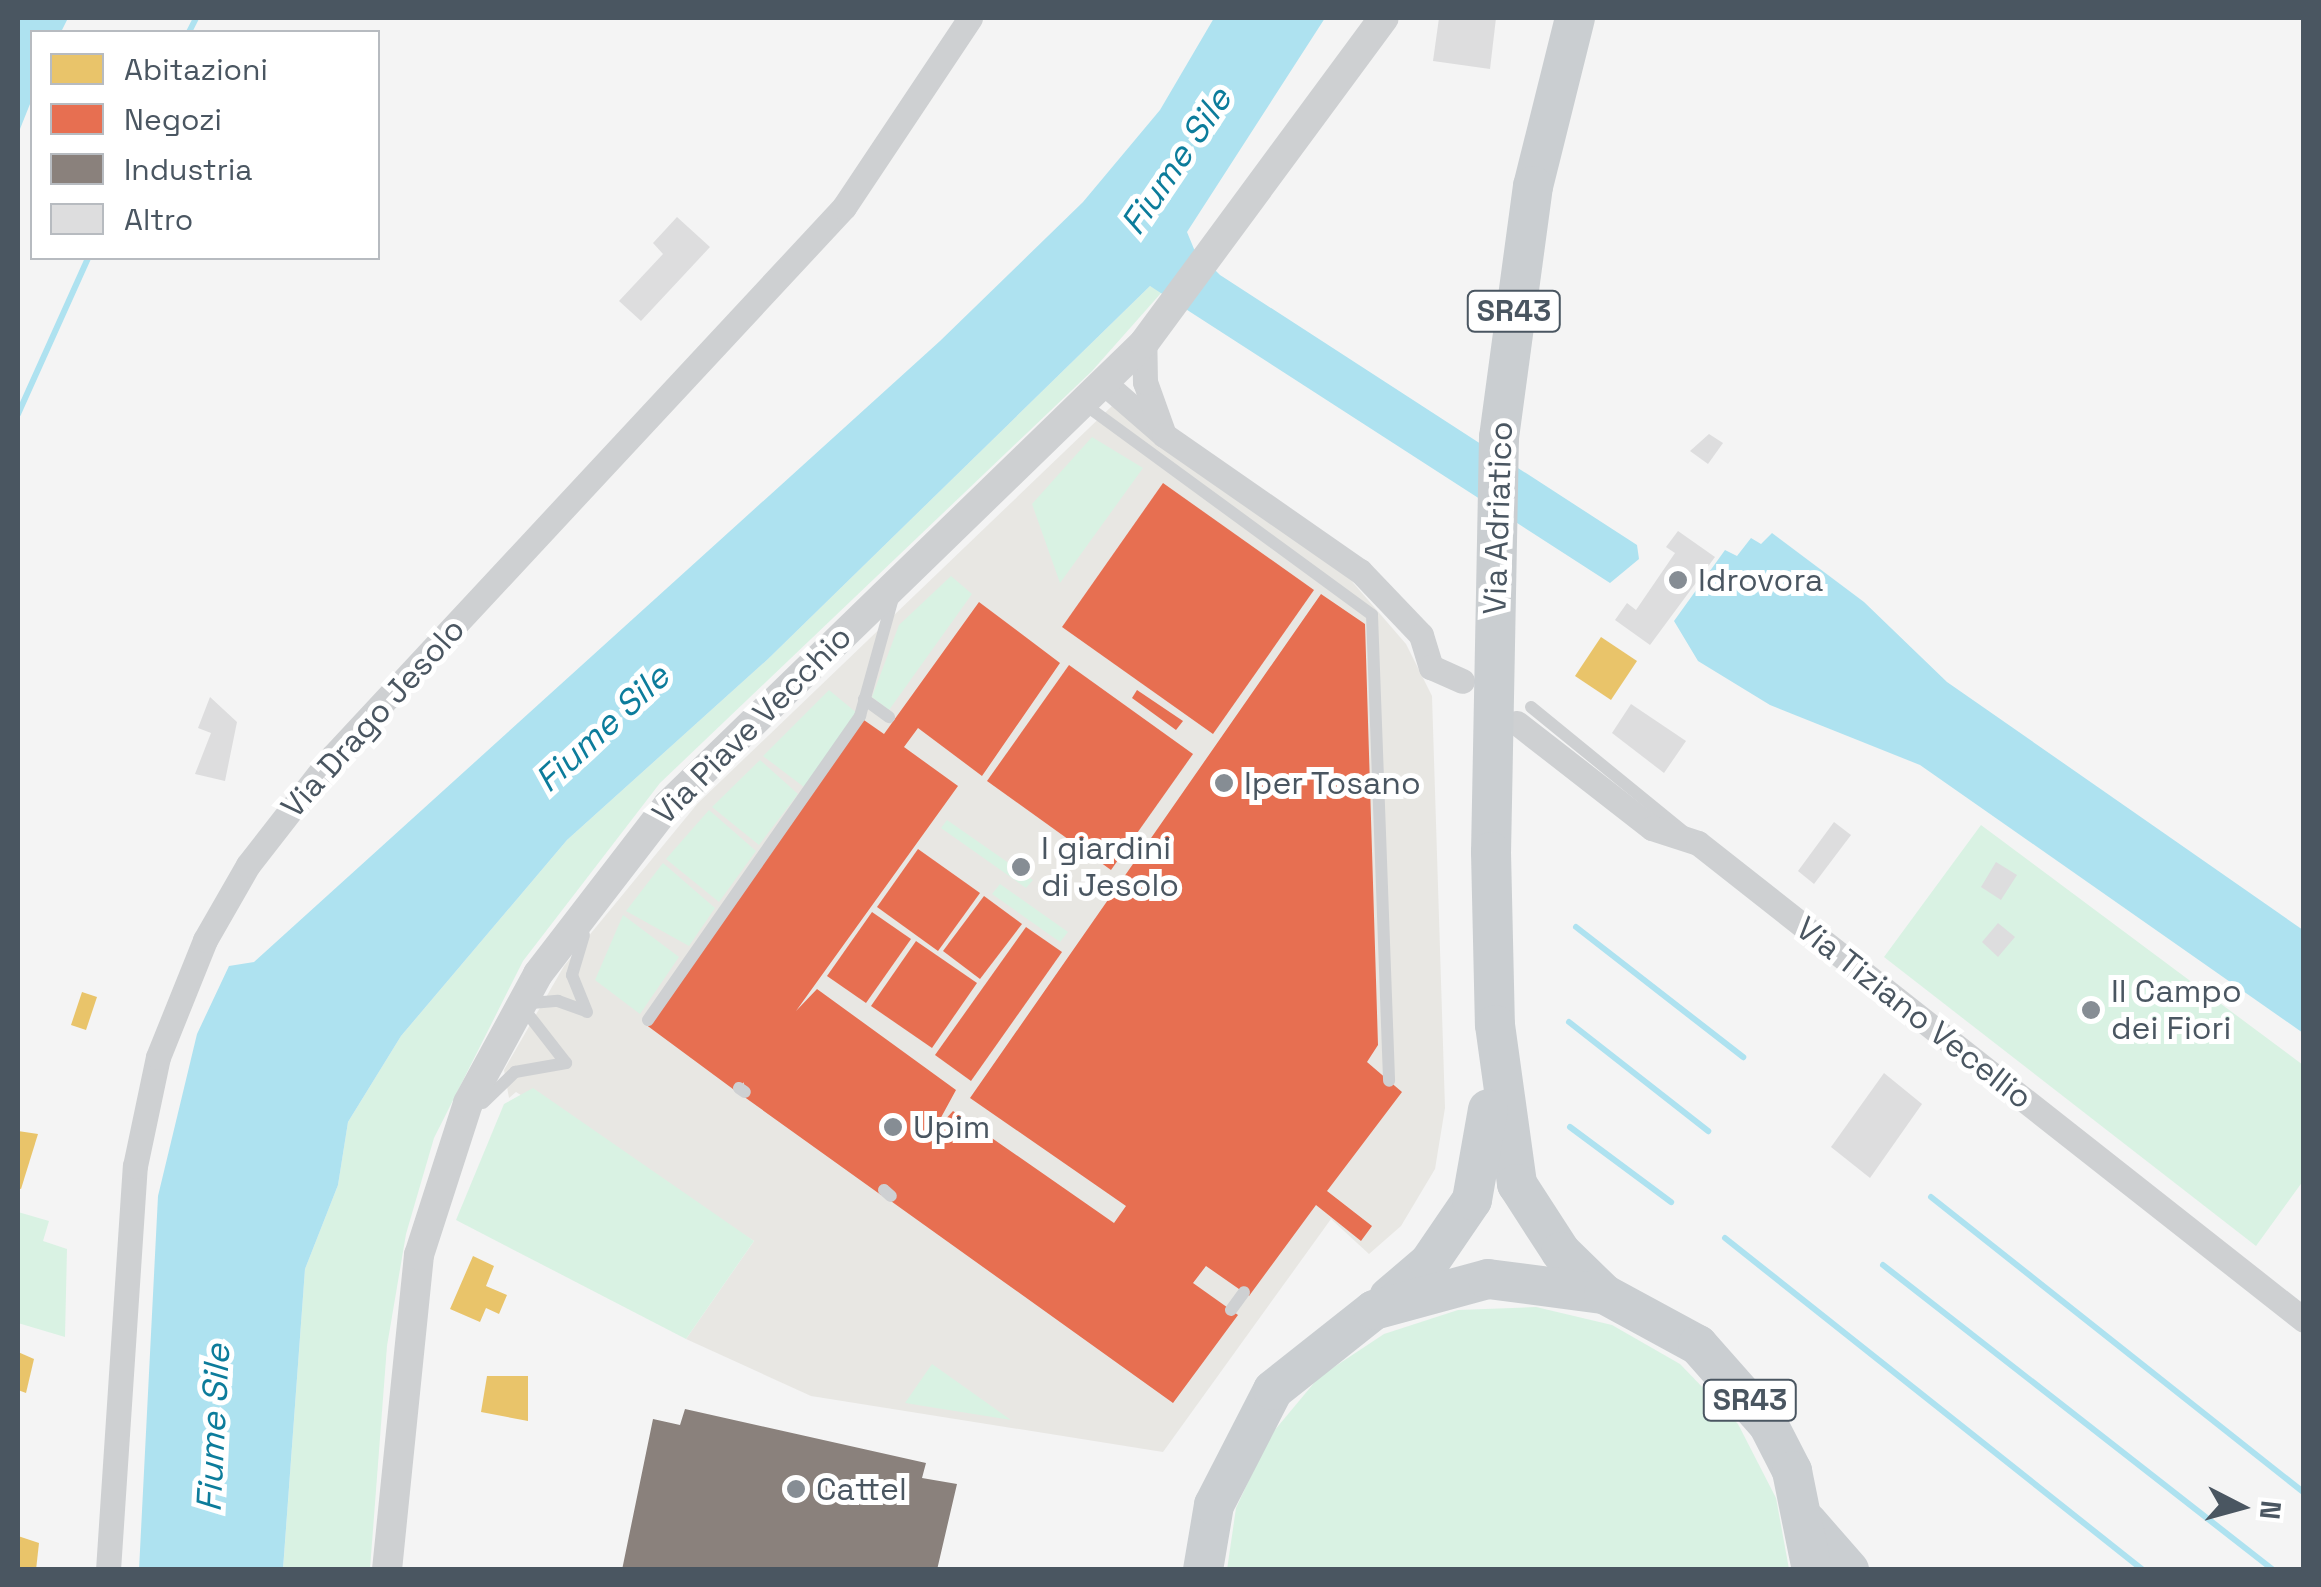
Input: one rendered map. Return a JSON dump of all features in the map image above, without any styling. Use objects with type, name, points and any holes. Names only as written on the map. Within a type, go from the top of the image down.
[{"type":"main road","name":"Via Adriatico","points":[[1374,1310],[1429,1262],[1472,1200],[1495,1025],[1494,523],[1499,437],[1533,186],[1576,18]]},
{"type":"main road","name":"Via Adriatico","points":[[1495,1025],[1517,1184],[1561,1252],[1604,1294]]},
{"type":"main road","name":"SR43","points":[[1203,1569],[1214,1505],[1246,1430],[1319,1344],[1374,1310],[1488,1279],[1604,1294],[1698,1344],[1736,1381],[1784,1456],[1807,1522],[1812,1570]]},
{"type":"main road","points":[[1807,1522],[1849,1570]]},
{"type":"street","name":"Via Drago Jesolo","points":[[108,1570],[136,1166],[158,1056],[205,940],[248,865],[333,756],[844,206],[970,18]]},
{"type":"street","name":"Via Piave Vecchio","points":[[387,1570],[418,1256],[454,1147],[520,1004],[625,856],[897,581],[1144,343],[1384,18]]},
{"type":"street","points":[[1144,343],[1164,435]]},
{"type":"street","points":[[1092,392],[1164,435],[1360,571],[1421,635],[1431,667],[1462,682]]},
{"type":"street","name":"Via Tiziano Vecellio","points":[[1524,715],[1652,828],[1698,843],[2304,1320]]},
{"type":"lane","points":[[1092,392],[1372,615],[1389,1082]]},
{"type":"lane","points":[[648,1020],[864,699],[897,581]]},
{"type":"lane","points":[[864,699],[889,717]]},
{"type":"lane","points":[[520,1004],[558,1001],[587,1012],[575,992],[574,952],[625,856]]},
{"type":"lane","points":[[454,1147],[515,1072],[566,1063],[520,1004]]},
{"type":"lane","points":[[1231,1310],[1244,1292]]},
{"type":"shaded area","points":[[1112,406],[1349,578],[1406,644],[1432,696],[1445,1108],[1435,1169],[1401,1226],[1369,1254],[1331,1219],[1163,1452],[811,1396],[686,1339],[754,1241],[516,1092],[509,1098],[504,1070],[564,966],[698,803]]},
{"type":"green space","points":[[1150,286],[1162,292],[1092,371],[660,783],[523,961],[434,1138],[406,1234],[387,1346],[370,1569],[283,1570],[305,1269],[338,1185],[348,1122],[401,1036],[567,840],[768,659]]},
{"type":"green space","points":[[1092,437],[1143,468],[1060,583],[1032,504]]},
{"type":"green space","points":[[951,576],[972,594],[889,710],[872,697],[899,625]]},
{"type":"green space","points":[[829,690],[858,714],[804,787],[763,756]]},
{"type":"green space","points":[[760,760],[798,794],[759,845],[712,807]]},
{"type":"green space","points":[[709,810],[756,851],[719,902],[666,859]]},
{"type":"green space","points":[[947,820],[1033,880],[1026,888],[941,828]]},
{"type":"green space","name":"Il Campo dei Fiori","points":[[1981,825],[2303,1065],[2303,1181],[2256,1246],[1884,957]]},
{"type":"green space","points":[[663,863],[715,908],[689,946],[626,911]]},
{"type":"green space","points":[[1000,884],[1068,932],[1060,942],[992,894]]},
{"type":"green space","points":[[623,915],[679,957],[640,1014],[595,980]]},
{"type":"green space","points":[[533,1088],[754,1241],[686,1339],[456,1220],[504,1104]]},
{"type":"green space","points":[[18,1212],[49,1221],[43,1241],[67,1249],[65,1337],[18,1323]]},
{"type":"green space","points":[[1536,1307],[1612,1325],[1680,1364],[1738,1424],[1776,1498],[1789,1569],[1227,1570],[1236,1508],[1269,1437],[1319,1377],[1384,1334],[1458,1310]]},
{"type":"green space","points":[[932,1364],[1011,1420],[905,1403]]},
{"type":"water","points":[[18,18],[68,18],[62,30],[30,30],[30,104],[18,134]]},
{"type":"water","name":"Fiume Sile","points":[[1214,18],[1325,18],[1187,232],[1194,249],[1220,275],[1637,545],[1639,559],[1610,583],[1150,286],[768,659],[567,840],[401,1036],[348,1122],[338,1185],[305,1269],[283,1569],[139,1570],[158,1196],[197,1034],[229,966],[254,962],[940,341],[1083,202],[1160,110]]},
{"type":"water","points":[[1772,533],[1864,602],[1947,682],[2303,930],[2303,1033],[1920,765],[1770,705],[1698,661],[1674,621],[1725,550],[1737,556],[1751,538],[1761,544]]},
{"type":"building: Abitazioni","points":[[1601,637],[1637,661],[1611,700],[1575,676]]},
{"type":"building: Abitazioni","points":[[82,992],[97,997],[86,1030],[71,1025]]},
{"type":"building: Abitazioni","points":[[18,1131],[38,1134],[21,1189],[18,1188]]},
{"type":"building: Abitazioni","points":[[473,1256],[494,1266],[486,1286],[507,1295],[499,1314],[486,1308],[480,1322],[450,1309]]},
{"type":"building: Abitazioni","points":[[18,1352],[34,1359],[26,1393],[18,1390]]},
{"type":"building: Abitazioni","points":[[487,1376],[528,1376],[528,1421],[481,1412]]},
{"type":"building: Abitazioni","points":[[18,1536],[39,1543],[36,1570],[18,1570]]},
{"type":"building: Negozi","points":[[1163,483],[1314,590],[1213,734],[1062,627]]},
{"type":"building: Negozi","points":[[1321,594],[1365,624],[1378,1045],[1367,1062],[1402,1092],[1327,1191],[1372,1226],[1361,1241],[1316,1205],[1249,1296],[1206,1266],[1193,1283],[1238,1315],[1173,1403],[888,1199],[888,1185],[881,1195],[743,1096],[744,1082],[737,1092],[645,1024],[861,718],[884,734],[979,602],[1060,663],[982,776],[918,728],[904,747],[958,786],[796,1011],[817,989],[956,1090],[932,1134],[953,1111],[1114,1223],[1126,1206],[970,1098]]},
{"type":"building: Negozi","points":[[1069,665],[1193,754],[1111,870],[987,781]]},
{"type":"building: Negozi","points":[[1137,690],[1183,721],[1176,730],[1132,698]]},
{"type":"building: Negozi","points":[[918,849],[980,893],[938,951],[877,907]]},
{"type":"building: Negozi","points":[[984,896],[1022,924],[980,979],[943,951]]},
{"type":"building: Negozi","points":[[872,912],[911,939],[866,1003],[827,976]]},
{"type":"building: Negozi","points":[[1026,927],[1062,952],[971,1081],[935,1055]]},
{"type":"building: Negozi","points":[[916,941],[977,983],[932,1048],[871,1006]]},
{"type":"building: Industria","name":"Cattel","points":[[685,1409],[926,1463],[922,1478],[957,1484],[937,1570],[622,1570],[653,1419],[680,1425]]},
{"type":"building: Altro","points":[[1439,18],[1496,18],[1490,69],[1433,61]]},
{"type":"building: Altro","points":[[677,217],[710,247],[641,321],[619,301],[663,254],[653,243]]},
{"type":"building: Altro","points":[[1709,434],[1723,443],[1708,464],[1690,451]]},
{"type":"building: Altro","name":"Idrovora","points":[[1678,531],[1715,557],[1650,645],[1615,620],[1627,603],[1636,610],[1675,553],[1666,547]]},
{"type":"building: Altro","points":[[210,697],[237,722],[225,781],[195,774],[211,733],[198,728]]},
{"type":"building: Altro","points":[[1631,704],[1686,741],[1664,773],[1612,733]]},
{"type":"building: Altro","points":[[1834,822],[1851,835],[1814,884],[1798,871]]},
{"type":"building: Altro","points":[[1996,862],[2017,875],[2001,900],[1981,887]]},
{"type":"building: Altro","points":[[1998,923],[2015,937],[1998,957],[1982,942]]},
{"type":"building: Altro","points":[[1884,1073],[1922,1104],[1870,1178],[1831,1147]]},
{"type":"waterway","points":[[190,30],[196,18]]},
{"type":"waterway","points":[[18,414],[87,260]]},
{"type":"waterway","points":[[1576,927],[1743,1057]]},
{"type":"waterway","points":[[1569,1022],[1708,1131]]},
{"type":"waterway","points":[[1570,1127],[1671,1202]]},
{"type":"waterway","points":[[1931,1197],[2304,1493]]},
{"type":"waterway","points":[[1725,1238],[2143,1570]]},
{"type":"waterway","points":[[1883,1265],[2273,1570]]},
{"type":"place","name":"Idrovora","points":[[1678,580]]},
{"type":"place","name":"Iper Tosano","points":[[1224,783]]},
{"type":"place","name":"I giardini di Jesolo","points":[[1021,867]]},
{"type":"place","name":"Il Campo dei Fiori","points":[[2091,1010]]},
{"type":"place","name":"Upim","points":[[893,1127]]},
{"type":"place","name":"Cattel","points":[[796,1489]]}]
